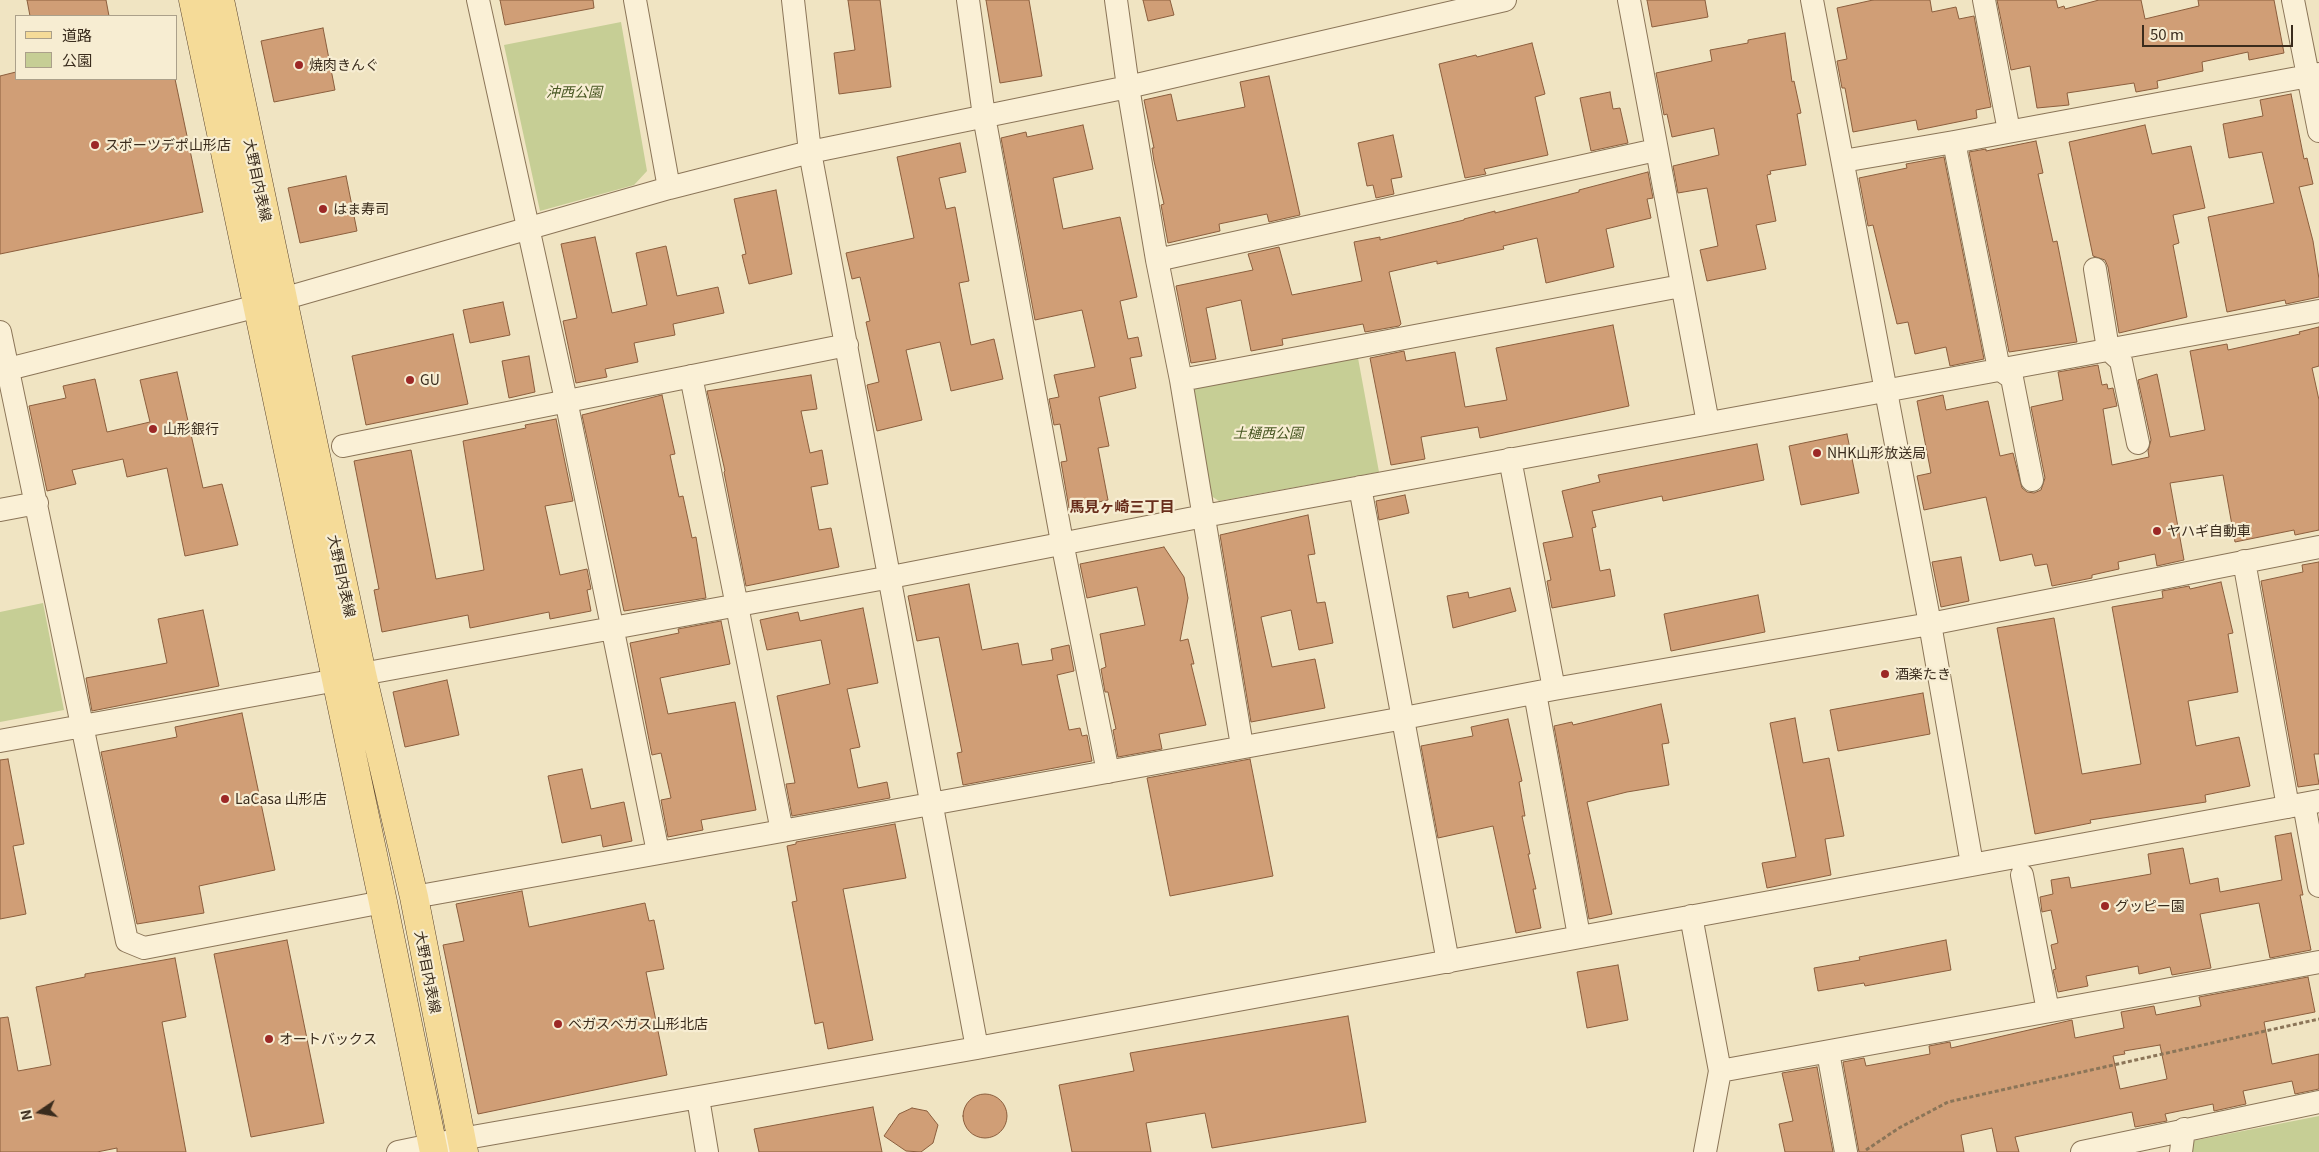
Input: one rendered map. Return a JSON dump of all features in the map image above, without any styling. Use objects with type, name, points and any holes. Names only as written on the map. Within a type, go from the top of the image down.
[{"type":"main road","name":"大野目内表線","points":[[193,0],[271,302]]},
{"type":"main road","name":"大野目内表線","points":[[220,0],[271,302],[350,677],[384,902],[434,1149]]},
{"type":"main road","name":"大野目内表線","points":[[350,677],[414,897],[462,1146]]},
{"type":"street","points":[[478,0],[566,400],[658,852]]},
{"type":"street","points":[[635,0],[669,188]]},
{"type":"street","points":[[793,0],[810,152],[891,577],[977,1048]]},
{"type":"street","points":[[968,0],[984,116],[1062,542],[1108,772]]},
{"type":"street","points":[[1116,0],[1128,86],[1157,260],[1181,380],[1242,746]]},
{"type":"street","points":[[4,370],[271,302],[669,188],[810,152],[1128,86],[1432,8],[1505,0]]},
{"type":"street","points":[[1629,0],[1708,423]]},
{"type":"street","points":[[1812,0],[1844,161],[1885,390],[1930,624],[1972,864]]},
{"type":"street","points":[[1984,0],[2009,131]]},
{"type":"street","points":[[2293,0],[2314,75],[2319,131]]},
{"type":"street","points":[[1844,161],[2314,75]]},
{"type":"street","points":[[1954,142],[1999,369],[2012,378],[2032,480]]},
{"type":"street","points":[[1157,260],[1656,150]]},
{"type":"street","points":[[2095,269],[2108,350],[2121,361],[2138,443]]},
{"type":"street","points":[[1181,380],[1681,286]]},
{"type":"street","points":[[0,741],[891,577],[1062,542],[2319,311]]},
{"type":"street","points":[[0,332],[4,370],[37,503],[127,941],[144,948],[384,902]]},
{"type":"street","points":[[343,446],[847,345]]},
{"type":"street","points":[[691,376],[782,831]]},
{"type":"street","points":[[1510,459],[1580,936]]},
{"type":"street","points":[[1360,487],[1448,962]]},
{"type":"street","points":[[0,510],[37,503]]},
{"type":"street","points":[[414,897],[658,852],[932,805],[1544,691],[1930,624],[2319,547]]},
{"type":"street","points":[[2244,561],[2304,804],[2319,886]]},
{"type":"street","points":[[398,1152],[462,1146],[698,1098],[2304,804]]},
{"type":"street","points":[[2022,875],[2048,1011]]},
{"type":"street","points":[[1691,916],[1720,1071],[1705,1152]]},
{"type":"street","points":[[1720,1071],[2319,962]]},
{"type":"street","points":[[1828,1052],[1846,1152]]},
{"type":"street","points":[[698,1098],[707,1152]]},
{"type":"street","points":[[2082,1152],[2319,1102]]},
{"type":"street","points":[[2180,1152],[2184,1129]]},
{"type":"path","points":[[1863,1152],[1899,1128],[1948,1102],[2319,1019]]},
{"type":"green space","name":"沖西公園","points":[[621,22],[647,171],[634,185],[540,211],[504,45]]},
{"type":"green space","name":"土樋西公園","points":[[1358,358],[1379,472],[1219,501],[1205,492],[1186,389]]},
{"type":"green space","points":[[43,603],[64,710],[0,722],[0,612]]},
{"type":"green space","points":[[2319,1116],[2319,1152],[2190,1152],[2192,1141]]},
{"type":"building","points":[[27,0],[106,0],[109,15],[30,15]]},
{"type":"building","points":[[500,0],[593,0],[594,8],[505,25]]},
{"type":"building","points":[[848,0],[880,0],[891,87],[839,94],[834,53],[855,50]]},
{"type":"building","points":[[986,0],[1029,0],[1042,76],[1000,83]]},
{"type":"building","points":[[1143,0],[1170,0],[1174,15],[1148,21]]},
{"type":"building","points":[[1647,0],[1705,0],[1708,17],[1652,27]]},
{"type":"building","points":[[1873,0],[1930,0],[1932,12],[1956,7],[1959,19],[1974,16],[1991,107],[1976,110],[1977,118],[1918,130],[1916,120],[1853,132],[1845,88],[1842,88],[1837,61],[1847,59],[1837,8]]},
{"type":"building","points":[[1997,0],[2056,0],[2058,8],[2064,6],[2065,9],[2099,0],[2141,0],[2145,19],[2199,6],[2198,0],[2274,0],[2284,53],[2249,60],[2248,52],[2202,62],[2203,71],[2157,81],[2158,88],[2136,92],[2134,83],[2067,93],[2069,105],[2037,108],[2030,66],[2011,70]]},
{"type":"building","name":"焼肉きんぐ","points":[[323,28],[335,90],[274,102],[261,41]]},
{"type":"building","points":[[1785,33],[1792,82],[1794,81],[1801,113],[1797,114],[1806,165],[1770,171],[1771,174],[1767,175],[1776,221],[1756,225],[1766,269],[1707,281],[1700,250],[1718,246],[1707,188],[1678,193],[1673,166],[1719,155],[1714,128],[1672,137],[1667,114],[1664,115],[1656,73],[1712,61],[1710,50],[1748,43],[1748,40]]},
{"type":"building","points":[[1532,43],[1545,94],[1535,97],[1548,155],[1484,169],[1486,174],[1465,178],[1439,64],[1476,55],[1477,57]]},
{"type":"building","name":"スポーツデポ山形店","points":[[15,72],[15,80],[175,80],[203,212],[0,254],[0,76]]},
{"type":"building","points":[[1269,76],[1300,215],[1269,222],[1267,214],[1219,224],[1220,231],[1168,243],[1161,205],[1164,204],[1154,161],[1152,148],[1154,148],[1144,100],[1171,94],[1177,121],[1245,107],[1240,82]]},
{"type":"building","points":[[1610,92],[1613,109],[1620,108],[1628,143],[1591,151],[1580,98]]},
{"type":"building","points":[[2291,94],[2304,159],[2307,158],[2313,184],[2299,187],[2313,241],[2319,279],[2319,297],[2286,304],[2285,300],[2227,312],[2208,217],[2274,203],[2262,152],[2229,158],[2223,124],[2263,116],[2260,100]]},
{"type":"building","points":[[1083,125],[1093,169],[1053,178],[1063,229],[1120,217],[1137,297],[1120,301],[1128,339],[1138,337],[1142,356],[1130,358],[1136,388],[1099,397],[1109,446],[1098,448],[1108,500],[1069,508],[1061,462],[1067,461],[1060,424],[1054,425],[1049,399],[1059,397],[1054,375],[1095,367],[1082,310],[1035,320],[1001,138],[1026,132],[1027,137]]},
{"type":"building","points":[[2145,125],[2152,154],[2191,146],[2205,208],[2173,215],[2179,243],[2173,245],[2187,317],[2119,333],[2108,267],[2105,260],[2093,256],[2069,142]]},
{"type":"building","points":[[1393,135],[1402,177],[1391,179],[1394,194],[1376,198],[1373,185],[1367,186],[1358,143]]},
{"type":"building","points":[[2036,141],[2043,173],[2038,174],[2053,242],[2057,241],[2077,342],[2009,352],[1969,152],[1986,149],[1986,151]]},
{"type":"building","points":[[960,143],[966,172],[939,178],[946,209],[955,207],[969,281],[959,283],[971,345],[994,339],[1003,379],[951,391],[940,342],[906,350],[922,420],[877,431],[867,385],[879,382],[866,322],[870,321],[860,277],[852,279],[846,253],[914,238],[897,157]]},
{"type":"building","points":[[1944,157],[1984,359],[1950,366],[1946,347],[1915,354],[1908,322],[1897,324],[1873,225],[1868,226],[1859,178],[1907,168],[1906,164]]},
{"type":"building","points":[[1648,172],[1653,198],[1647,199],[1651,218],[1606,229],[1614,267],[1546,283],[1537,238],[1503,246],[1504,249],[1437,264],[1437,261],[1389,272],[1401,324],[1399,326],[1365,332],[1363,324],[1282,339],[1283,345],[1251,351],[1241,300],[1206,308],[1216,359],[1191,363],[1176,286],[1253,270],[1248,254],[1279,247],[1292,295],[1362,281],[1354,242],[1380,237],[1380,240],[1495,211],[1495,213]]},
{"type":"building","name":"はま寿司","points":[[346,176],[357,231],[300,243],[288,188]]},
{"type":"building","points":[[776,190],[792,274],[749,284],[742,255],[746,254],[734,199]]},
{"type":"building","points":[[595,237],[612,313],[647,305],[636,253],[666,246],[677,296],[718,287],[724,313],[673,324],[675,335],[634,343],[638,362],[605,369],[607,377],[576,383],[563,321],[577,318],[561,244]]},
{"type":"building","points":[[503,302],[510,335],[470,343],[463,310]]},
{"type":"building","points":[[1613,325],[1629,406],[1480,438],[1478,427],[1421,437],[1425,459],[1391,465],[1370,358],[1404,351],[1406,361],[1455,352],[1465,407],[1507,400],[1496,348]]},
{"type":"building","points":[[2319,327],[2319,366],[2312,368],[2319,400],[2319,530],[2295,535],[2294,530],[2235,542],[2223,475],[2170,483],[2184,560],[2157,566],[2155,554],[2118,562],[2119,569],[2092,575],[2092,578],[2052,586],[2047,564],[2035,566],[2032,554],[2000,561],[1986,497],[1924,510],[1917,476],[1931,473],[1917,401],[1943,395],[1946,410],[1988,401],[2000,456],[2013,453],[2022,488],[2027,492],[2034,493],[2041,490],[2045,478],[2031,407],[2063,400],[2058,372],[2098,365],[2102,385],[2107,384],[2108,389],[2113,388],[2117,406],[2103,409],[2112,465],[2149,457],[2148,451],[2151,440],[2138,380],[2157,374],[2170,437],[2205,430],[2190,351],[2227,344],[2228,350],[2300,334],[2299,332]]},
{"type":"building","name":"GU","points":[[453,334],[468,404],[366,425],[352,356]]},
{"type":"building","points":[[529,356],[535,392],[509,398],[502,361]]},
{"type":"building","points":[[177,372],[203,488],[222,484],[238,545],[185,556],[167,468],[127,477],[123,459],[72,470],[76,484],[47,491],[29,406],[66,398],[63,386],[95,379],[107,432],[150,422],[140,380]]},
{"type":"building","points":[[811,375],[817,409],[801,411],[810,453],[822,450],[828,484],[811,487],[819,530],[831,528],[839,567],[746,586],[725,471],[707,391]]},
{"type":"building","points":[[662,395],[675,454],[670,455],[679,497],[683,496],[692,538],[696,537],[706,598],[624,611],[582,415]]},
{"type":"building","points":[[556,419],[573,501],[545,506],[560,575],[587,569],[591,589],[587,590],[591,611],[550,619],[549,612],[470,628],[468,615],[382,632],[374,590],[379,589],[354,461],[411,450],[436,579],[484,570],[463,441],[526,428],[525,425]]},
{"type":"building","points":[[1847,434],[1859,493],[1801,505],[1789,446]]},
{"type":"building","points":[[1757,444],[1764,480],[1663,501],[1662,496],[1592,511],[1596,527],[1592,528],[1600,571],[1610,569],[1615,596],[1552,608],[1547,581],[1551,580],[1543,543],[1573,537],[1562,491],[1600,482],[1598,475]]},
{"type":"building","points":[[1405,495],[1409,513],[1379,520],[1376,501]]},
{"type":"building","points":[[1308,515],[1315,554],[1308,555],[1317,603],[1325,602],[1333,643],[1299,650],[1291,610],[1261,617],[1272,667],[1315,659],[1325,708],[1251,722],[1220,535]]},
{"type":"building","points":[[1164,547],[1184,577],[1188,598],[1180,641],[1188,639],[1194,664],[1191,664],[1206,725],[1159,734],[1162,749],[1118,757],[1113,730],[1116,729],[1108,692],[1105,692],[1101,669],[1106,667],[1100,634],[1145,625],[1137,587],[1087,598],[1080,564]]},
{"type":"building","points":[[1961,557],[1969,601],[1941,607],[1932,562]]},
{"type":"building","points":[[2319,562],[2319,754],[2314,754],[2319,784],[2298,787],[2261,581],[2303,572],[2302,565]]},
{"type":"building","points":[[2221,582],[2233,633],[2228,634],[2238,692],[2188,701],[2196,746],[2239,737],[2250,786],[2205,795],[2206,802],[2090,820],[2091,823],[2035,834],[1997,628],[2054,618],[2082,774],[2141,764],[2112,607],[2163,598],[2162,591],[2189,586],[2190,589]]},
{"type":"building","points":[[969,584],[982,650],[1018,643],[1022,665],[1053,660],[1051,649],[1069,645],[1074,671],[1057,675],[1069,730],[1080,728],[1082,736],[1087,735],[1092,761],[963,785],[957,753],[962,752],[939,637],[917,641],[908,596]]},
{"type":"building","points":[[1510,588],[1516,611],[1453,628],[1447,596],[1468,592],[1469,598]]},
{"type":"building","points":[[1758,595],[1765,632],[1671,651],[1664,614]]},
{"type":"building","points":[[863,608],[878,683],[847,689],[860,747],[850,749],[858,788],[887,782],[890,798],[792,816],[786,784],[795,783],[777,696],[830,684],[821,640],[767,650],[760,620],[798,612],[800,621]]},
{"type":"building","points":[[203,610],[219,686],[92,711],[86,678],[167,663],[158,619]]},
{"type":"building","points":[[721,621],[730,664],[660,678],[668,714],[735,702],[756,810],[701,820],[703,830],[668,837],[661,800],[671,798],[661,753],[652,755],[630,643],[679,633],[678,629]]},
{"type":"building","points":[[447,680],[459,735],[405,747],[393,692]]},
{"type":"building","points":[[1923,693],[1930,734],[1838,751],[1830,710]]},
{"type":"building","points":[[1661,704],[1669,743],[1662,744],[1669,785],[1627,792],[1587,802],[1612,914],[1589,919],[1554,726],[1572,722],[1573,725]]},
{"type":"building","points":[[242,713],[275,870],[199,886],[204,913],[137,924],[101,752],[177,737],[175,727]]},
{"type":"building","points":[[1795,718],[1803,763],[1829,758],[1844,836],[1825,839],[1831,875],[1767,888],[1762,863],[1796,857],[1770,723]]},
{"type":"building","points":[[1508,719],[1522,781],[1519,782],[1525,816],[1522,816],[1536,889],[1533,889],[1541,928],[1516,933],[1493,826],[1438,838],[1421,746],[1473,736],[1471,727]]},
{"type":"building","points":[[8,759],[24,844],[13,846],[26,914],[0,919],[0,760]]},
{"type":"building","points":[[1250,759],[1273,876],[1170,896],[1147,778]]},
{"type":"building","points":[[582,769],[591,809],[624,802],[632,841],[603,847],[601,835],[562,843],[548,776]]},
{"type":"building","points":[[895,824],[906,878],[843,889],[873,1040],[828,1049],[823,1022],[815,1024],[792,902],[797,901],[787,846],[796,844],[796,842]]},
{"type":"building","points":[[2291,833],[2303,895],[2300,895],[2311,950],[2270,958],[2259,903],[2200,914],[2211,968],[2172,975],[2170,967],[2139,974],[2138,966],[2086,976],[2088,986],[2058,992],[2053,970],[2056,969],[2051,945],[2058,943],[2051,910],[2042,912],[2040,897],[2053,894],[2051,880],[2069,877],[2071,888],[2151,874],[2148,854],[2183,848],[2190,884],[2218,878],[2220,892],[2282,880],[2275,836]]},
{"type":"building","name":"ベガスベガス山形北店","points":[[522,891],[529,927],[645,903],[649,921],[654,920],[664,969],[646,972],[667,1075],[478,1114],[443,945],[464,941],[456,904]]},
{"type":"building","name":"オートバックス","points":[[287,940],[324,1123],[251,1137],[214,954]]},
{"type":"building","points":[[1946,940],[1951,970],[1865,986],[1864,983],[1818,991],[1814,968],[1860,960],[1859,957]]},
{"type":"building","points":[[175,958],[186,1017],[162,1022],[186,1152],[117,1152],[117,1148],[97,1152],[0,1152],[0,1018],[8,1017],[18,1071],[51,1065],[36,987],[85,977],[85,974]]},
{"type":"building","points":[[1618,965],[1628,1020],[1587,1028],[1577,972]]},
{"type":"building","points":[[2308,977],[2315,1012],[2264,1022],[2272,1064],[2319,1054],[2319,1089],[2295,1094],[2292,1081],[2243,1091],[2246,1104],[2214,1111],[2213,1104],[2165,1114],[2167,1121],[2135,1127],[2132,1112],[2015,1137],[2019,1152],[1997,1152],[1992,1128],[1961,1135],[1964,1152],[1859,1152],[1843,1062],[1864,1058],[1866,1066],[1930,1054],[1929,1046],[1950,1042],[1951,1048],[2072,1020],[2075,1038],[2124,1028],[2121,1012],[2154,1006],[2156,1015],[2201,1006],[2199,997]],"holes":[[[2160,1045],[2167,1079],[2120,1089],[2113,1056],[2125,1054],[2124,1051]]]},
{"type":"building","points":[[1348,1016],[1366,1122],[1212,1148],[1205,1113],[1146,1123],[1151,1152],[1072,1152],[1059,1085],[1134,1071],[1130,1053]]},
{"type":"building","points":[[1817,1067],[1833,1152],[1785,1152],[1779,1124],[1793,1121],[1782,1073]]},
{"type":"building","points":[[989,1094],[1001,1100],[1006,1107],[1006,1125],[1001,1132],[994,1137],[981,1138],[973,1135],[966,1128],[963,1112],[966,1104],[973,1097]]},
{"type":"building","points":[[873,1107],[882,1152],[759,1152],[754,1129]]},
{"type":"building","points":[[912,1108],[927,1111],[938,1125],[933,1143],[921,1152],[906,1151],[884,1136],[899,1114]]},
{"type":"place","name":"焼肉きんぐ","points":[[299,65]]},
{"type":"place","name":"スポーツデポ山形店","points":[[95,145]]},
{"type":"place","name":"はま寿司","points":[[323,209]]},
{"type":"place","name":"GU","points":[[410,380]]},
{"type":"place","name":"山形銀行","points":[[153,429]]},
{"type":"place","name":"NHK山形放送局","points":[[1817,453]]},
{"type":"place","name":"ヤハギ自動車","points":[[2157,531]]},
{"type":"place","name":"酒楽たき","points":[[1885,674]]},
{"type":"place","name":"LaCasa 山形店","points":[[225,799]]},
{"type":"place","name":"グッピー園","points":[[2105,906]]},
{"type":"place","name":"ベガスベガス山形北店","points":[[558,1024]]},
{"type":"place","name":"オートバックス","points":[[269,1039]]},
{"type":"district","name":"馬見ヶ崎三丁目","points":[[1122,506]]}]
